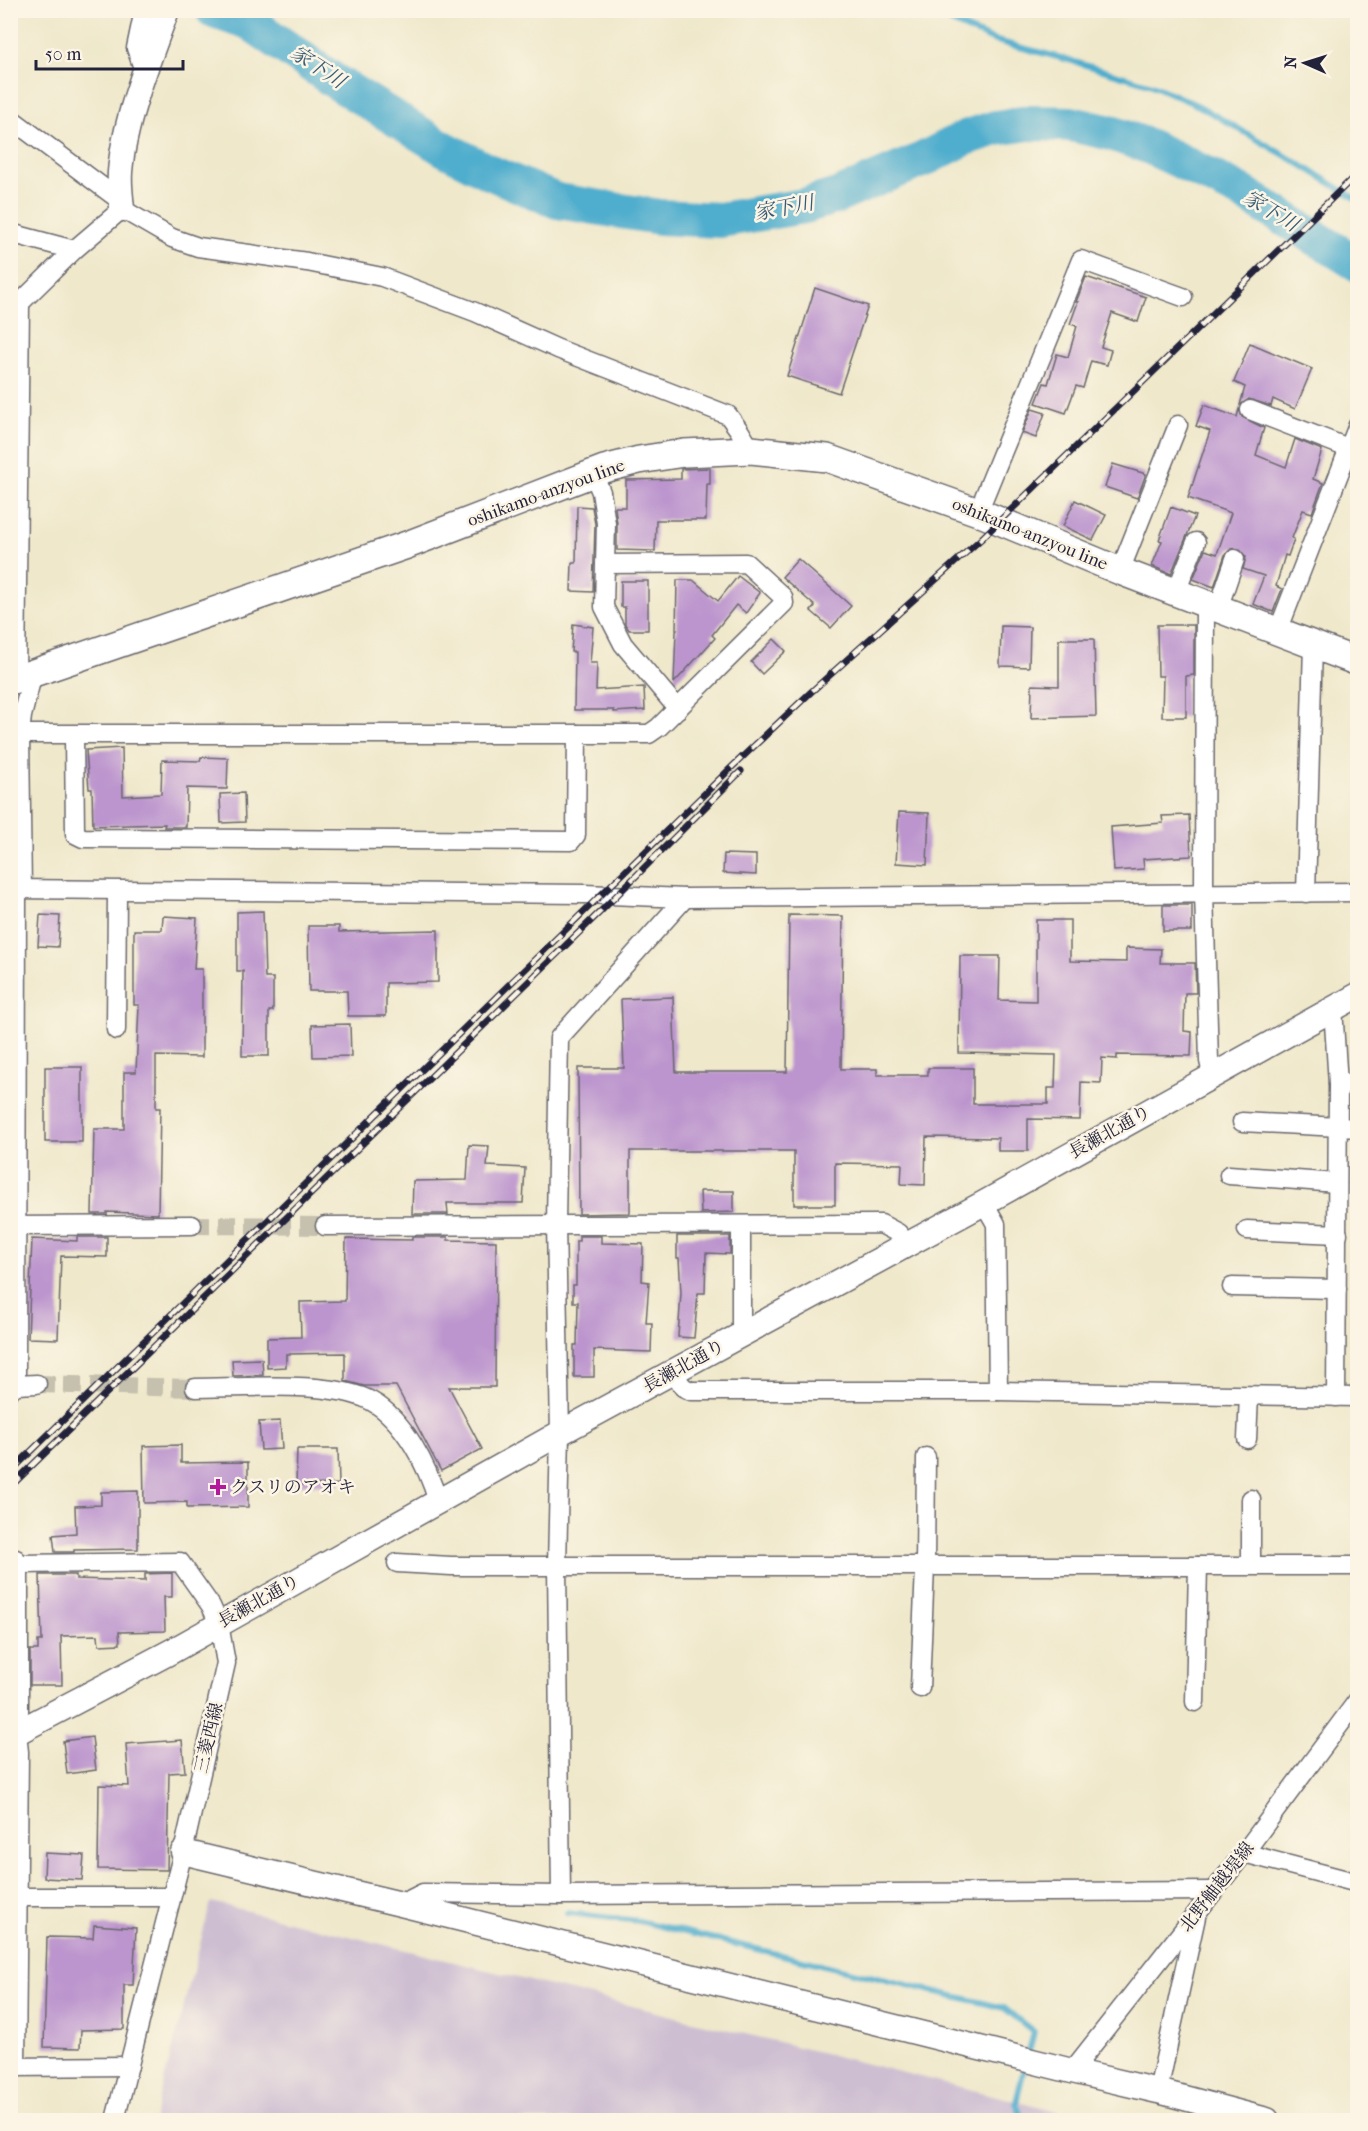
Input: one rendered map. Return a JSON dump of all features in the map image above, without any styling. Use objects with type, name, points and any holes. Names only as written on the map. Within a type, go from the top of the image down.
[{"type":"main road","name":"oshikamo-anzyou line","points":[[20,677],[406,545],[593,473],[639,460],[684,453],[751,450],[827,458],[978,512],[1211,607],[1358,662]]},
{"type":"street","points":[[144,10],[136,48],[144,71]]},
{"type":"street","points":[[38,1384],[13,1387],[16,890],[22,716],[14,550],[15,304],[121,205],[120,173],[126,138],[144,71],[167,10]]},
{"type":"street","points":[[10,118],[121,205],[172,238],[198,247],[308,262],[382,277],[465,308],[558,349],[728,415],[751,450]]},
{"type":"street","points":[[10,232],[74,250]]},
{"type":"street","points":[[978,512],[1081,260],[1183,297]]},
{"type":"street","points":[[1250,410],[1348,448]]},
{"type":"street","points":[[1120,571],[1178,425]]},
{"type":"street","points":[[1278,631],[1358,425]]},
{"type":"street","points":[[593,473],[601,492],[606,523],[604,607],[623,644],[678,709]]},
{"type":"street","points":[[1176,592],[1196,542]]},
{"type":"street","points":[[1212,1074],[1209,1061],[1204,892],[1211,607],[1235,559]]},
{"type":"street","points":[[20,734],[544,732],[649,734],[659,728],[784,603],[783,597],[746,563],[605,564]]},
{"type":"street","points":[[1306,893],[1313,645]]},
{"type":"street","points":[[74,735],[75,834],[83,838],[571,840],[576,835],[578,734]]},
{"type":"street","points":[[16,890],[584,894],[685,898],[1358,892]]},
{"type":"street","points":[[116,1030],[117,891]]},
{"type":"street","points":[[561,1895],[557,1566],[560,1433],[556,1224],[559,1038],[685,898]]},
{"type":"street","name":"長瀬北通り","points":[[14,1735],[219,1624],[560,1433],[984,1203],[1212,1074],[1358,995]]},
{"type":"street","points":[[1333,1008],[1338,1084],[1336,1397]]},
{"type":"street","points":[[1338,1084],[1358,1084]]},
{"type":"street","points":[[1242,1122],[1358,1128]]},
{"type":"street","points":[[1229,1175],[1337,1183]]},
{"type":"street","points":[[984,1203],[996,1224],[998,1391]]},
{"type":"street","points":[[325,1226],[881,1224],[898,1233],[907,1244]]},
{"type":"street","points":[[14,1226],[192,1225]]},
{"type":"street","points":[[741,1225],[741,1335]]},
{"type":"street","points":[[1247,1230],[1338,1234]]},
{"type":"street","points":[[1232,1287],[1337,1289]]},
{"type":"street","points":[[673,1373],[683,1387],[691,1392],[998,1391],[1358,1396]]},
{"type":"street","points":[[195,1388],[323,1388],[370,1400],[396,1421],[423,1463],[438,1502]]},
{"type":"street","points":[[1247,1439],[1249,1395]]},
{"type":"street","points":[[920,1689],[925,1567],[926,1457]]},
{"type":"street","points":[[1251,1499],[1251,1565]]},
{"type":"street","name":"三菱西線","points":[[14,1735],[19,1711],[18,1561],[180,1562],[211,1606],[219,1624],[226,1663],[183,1852],[129,2066]]},
{"type":"street","points":[[397,1563],[451,1566],[1358,1566]]},
{"type":"street","points":[[1195,1702],[1198,1566]]},
{"type":"street","name":"北野舳越堤線","points":[[1072,2071],[1244,1853],[1358,1700]]},
{"type":"street","points":[[14,1735],[19,1752],[14,1897],[13,2067],[129,2066],[115,2121]]},
{"type":"street","points":[[183,1852],[1158,2091],[1267,2121]]},
{"type":"street","points":[[1244,1853],[1358,1882]]},
{"type":"street","points":[[401,1904],[423,1893],[561,1895],[1213,1891]]},
{"type":"street","points":[[14,1897],[171,1897]]},
{"type":"street","points":[[1158,2091],[1197,1912]]},
{"type":"shaded area","points":[[211,1902],[1094,2120],[154,2120]]},
{"type":"building","points":[[1086,277],[1146,297],[1138,322],[1112,313],[1101,347],[1111,350],[1107,365],[1091,361],[1083,388],[1076,386],[1066,413],[1036,403],[1044,383],[1048,384],[1057,354],[1068,357],[1077,326],[1070,324]]},
{"type":"building","points":[[815,288],[868,306],[839,393],[787,376]]},
{"type":"building","points":[[1250,343],[1312,369],[1295,409],[1273,399],[1271,406],[1249,399],[1240,405],[1245,387],[1234,382]]},
{"type":"building","points":[[1204,405],[1237,417],[1239,409],[1242,417],[1264,428],[1256,455],[1286,467],[1295,439],[1322,450],[1313,479],[1323,483],[1312,513],[1303,510],[1288,556],[1285,555],[1276,586],[1282,589],[1273,612],[1253,604],[1264,576],[1243,569],[1246,557],[1239,549],[1232,548],[1225,555],[1214,587],[1193,579],[1205,550],[1217,554],[1231,513],[1188,498],[1210,431],[1196,426]]},
{"type":"building","points":[[1032,409],[1045,413],[1036,438],[1022,433]]},
{"type":"building","points":[[1113,464],[1146,474],[1137,498],[1105,487]]},
{"type":"building","points":[[710,468],[706,520],[656,520],[655,551],[617,550],[615,507],[626,507],[626,480],[681,479],[681,469]]},
{"type":"building","points":[[1075,500],[1106,515],[1093,540],[1063,526]]},
{"type":"building","points":[[577,506],[592,507],[595,524],[593,592],[571,591],[572,563],[576,563]]},
{"type":"building","points":[[1171,507],[1195,516],[1171,574],[1152,566],[1162,541],[1159,540]]},
{"type":"building","points":[[798,559],[851,606],[831,628],[811,611],[815,606],[782,577]]},
{"type":"building","points":[[738,576],[760,593],[746,613],[736,605],[712,635],[715,638],[674,683],[677,580],[693,580],[718,601]]},
{"type":"building","points":[[621,581],[648,581],[648,630],[629,630],[625,624],[625,607],[621,607]]},
{"type":"building","points":[[573,624],[593,627],[590,663],[597,663],[596,690],[644,687],[645,710],[614,712],[614,710],[574,710],[575,652],[571,652]]},
{"type":"building","points":[[1157,625],[1194,625],[1194,675],[1186,676],[1186,717],[1162,717],[1163,676],[1158,676]]},
{"type":"building","points":[[1001,626],[1030,627],[1029,667],[1000,666]]},
{"type":"building","points":[[774,639],[786,651],[762,674],[751,662]]},
{"type":"building","points":[[1059,639],[1094,639],[1096,716],[1031,718],[1032,685],[1059,686]]},
{"type":"building","points":[[122,748],[123,796],[161,794],[162,760],[200,761],[201,757],[228,758],[227,789],[187,788],[186,827],[164,827],[165,824],[93,826],[92,789],[89,789],[86,750]]},
{"type":"building","points":[[244,793],[245,822],[221,823],[220,794]]},
{"type":"building","points":[[899,812],[929,813],[927,865],[896,863]]},
{"type":"building","points":[[1189,815],[1191,856],[1143,859],[1144,869],[1114,871],[1111,827],[1163,823],[1162,816]]},
{"type":"building","points":[[724,854],[756,855],[756,875],[723,873]]},
{"type":"building","points":[[1163,905],[1192,905],[1192,931],[1163,931]]},
{"type":"building","points":[[263,911],[265,978],[273,978],[273,1011],[269,1011],[269,1056],[242,1056],[243,971],[237,971],[237,912]]},
{"type":"building","points":[[40,915],[60,916],[58,947],[38,946]]},
{"type":"building","points":[[789,915],[843,916],[841,1069],[877,1069],[877,1075],[928,1075],[928,1068],[973,1068],[973,1104],[1048,1104],[1048,1088],[1055,1088],[1056,1055],[959,1053],[960,956],[1000,956],[999,1000],[1036,1001],[1036,920],[1070,920],[1070,961],[1126,962],[1126,948],[1161,949],[1160,963],[1195,963],[1196,993],[1185,993],[1184,1031],[1192,1032],[1191,1056],[1117,1055],[1117,1059],[1102,1058],[1101,1083],[1081,1082],[1080,1120],[1028,1119],[1028,1151],[998,1151],[998,1138],[926,1137],[925,1185],[901,1184],[902,1164],[835,1163],[835,1205],[794,1205],[794,1151],[630,1151],[630,1213],[579,1214],[578,1068],[624,1068],[621,999],[673,997],[676,1072],[787,1072]]},
{"type":"building","points":[[163,916],[197,918],[194,969],[202,969],[202,1057],[156,1056],[156,1108],[160,1108],[158,1214],[107,1212],[107,1214],[92,1214],[94,1129],[124,1129],[124,1072],[136,1072],[139,1005],[134,1005],[134,930],[162,930]]},
{"type":"building","points":[[308,926],[339,926],[339,932],[438,930],[438,982],[386,983],[386,1016],[348,1016],[347,991],[309,991]]},
{"type":"building","points":[[350,1024],[351,1056],[313,1057],[312,1025]]},
{"type":"building","points":[[45,1067],[82,1067],[82,1142],[45,1142]]},
{"type":"building","points":[[469,1145],[489,1146],[487,1166],[525,1168],[523,1203],[447,1203],[448,1214],[412,1214],[413,1181],[467,1180]]},
{"type":"building","points":[[700,1191],[734,1191],[734,1212],[701,1213]]},
{"type":"building","points":[[579,1236],[601,1236],[601,1243],[643,1244],[642,1281],[649,1282],[646,1323],[652,1323],[651,1352],[594,1350],[594,1377],[574,1377],[578,1302],[573,1302],[573,1285],[576,1285],[576,1241],[579,1241]]},
{"type":"building","points":[[677,1236],[730,1236],[730,1254],[706,1253],[705,1293],[698,1293],[694,1338],[678,1337],[681,1293]]},
{"type":"building","points":[[77,1237],[107,1237],[107,1257],[61,1256],[58,1339],[28,1338],[32,1239],[77,1241]]},
{"type":"building","points":[[412,1237],[496,1241],[495,1387],[449,1387],[482,1449],[441,1471],[396,1386],[364,1386],[345,1381],[345,1353],[286,1354],[286,1367],[267,1368],[267,1338],[301,1337],[300,1302],[345,1301],[346,1239],[412,1240]]},
{"type":"building","points":[[262,1359],[263,1375],[233,1376],[232,1360]]},
{"type":"building","points":[[280,1421],[282,1449],[261,1450],[259,1422]]},
{"type":"building","points":[[181,1445],[181,1463],[248,1462],[248,1507],[187,1508],[187,1502],[144,1503],[143,1446]]},
{"type":"building","points":[[297,1449],[338,1449],[339,1484],[296,1485]]},
{"type":"building","points":[[138,1491],[138,1549],[55,1552],[53,1535],[76,1533],[75,1506],[101,1505],[101,1492]]},
{"type":"building","points":[[172,1573],[172,1597],[164,1597],[165,1631],[119,1632],[120,1644],[99,1645],[98,1635],[61,1636],[62,1685],[30,1685],[30,1650],[38,1650],[38,1641],[42,1641],[40,1575],[76,1575],[76,1579],[145,1581],[145,1574]]},
{"type":"building","points":[[92,1737],[96,1770],[67,1774],[63,1741]]},
{"type":"building","points":[[182,1740],[185,1772],[169,1773],[167,1870],[98,1869],[99,1785],[129,1786],[126,1744]]},
{"type":"building","points":[[45,1853],[84,1855],[82,1880],[44,1878]]},
{"type":"building","points":[[94,1925],[136,1928],[133,1985],[124,1985],[124,2029],[81,2030],[80,2048],[44,2047],[47,1937],[93,1938]]},
{"type":"waterway","name":"家下川","points":[[213,10],[249,22],[336,82],[443,148],[489,172],[557,201],[659,217],[720,220],[804,206],[837,196],[922,160],[965,138],[996,128],[1029,123],[1071,124],[1111,133],[1148,146],[1182,162],[1243,193],[1358,264]]},
{"type":"waterway","points":[[936,10],[951,22],[993,40],[1152,85],[1199,106],[1358,200]]},
{"type":"waterway","points":[[567,1913],[639,1921],[1004,2008],[1034,2032],[1028,2055]]},
{"type":"waterway","points":[[1023,2120],[1016,2103],[1025,2064]]},
{"type":"tunnel","points":[[192,1225],[325,1226]]},
{"type":"tunnel","points":[[37,1384],[195,1388]]},
{"type":"railway","points":[[10,1472],[733,766],[811,692],[981,539],[1358,173]]},
{"type":"railway","points":[[10,1487],[601,911],[741,771]]},
{"type":"place","name":"クスリのアオキ","points":[[218,1487]]}]
